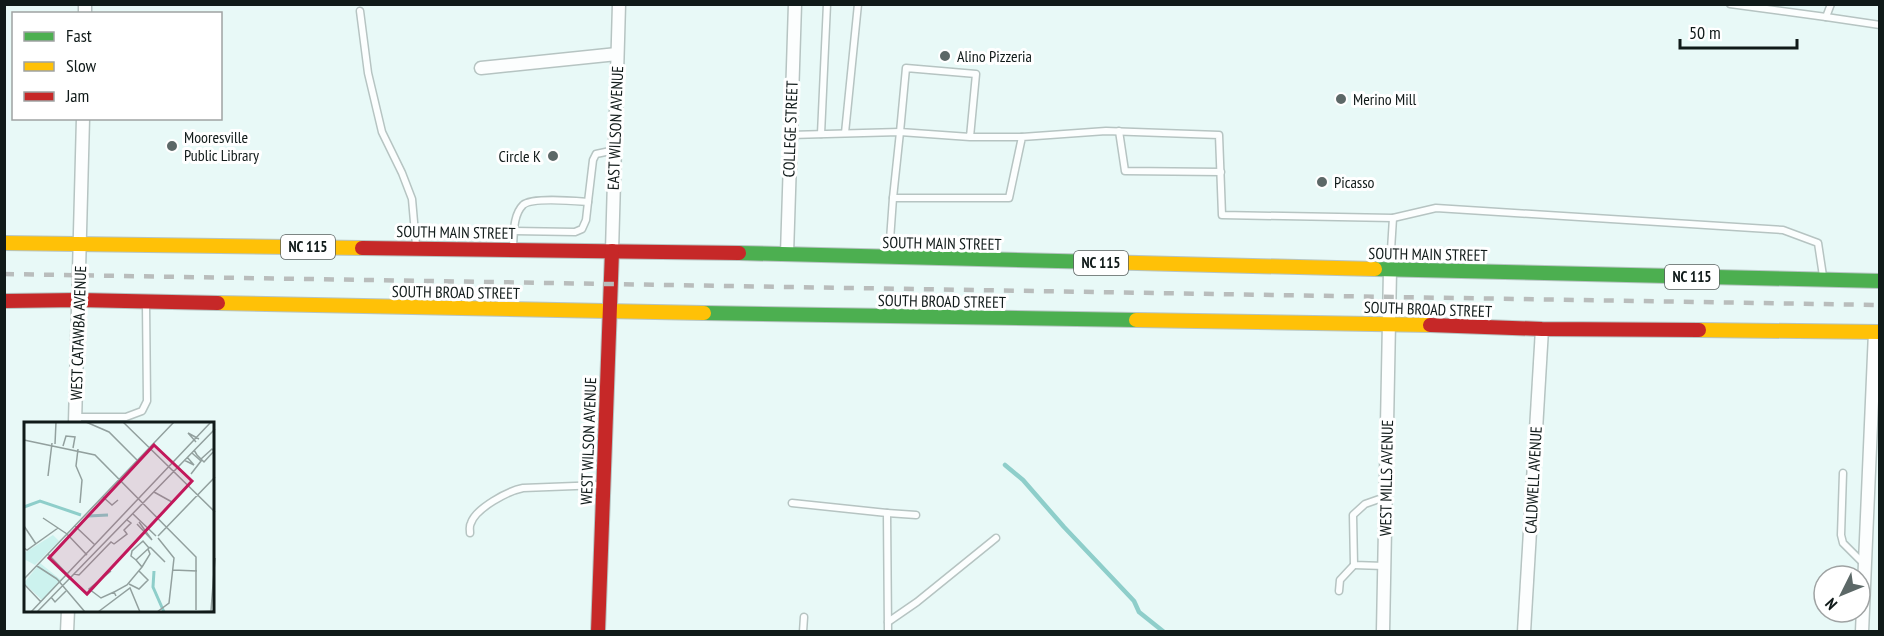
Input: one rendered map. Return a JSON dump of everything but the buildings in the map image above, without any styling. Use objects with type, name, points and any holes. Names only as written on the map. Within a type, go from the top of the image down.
[{"type":"street","name":"EAST WILSON AVENUE","points":[[612,251],[619,4]]},
{"type":"street","name":"COLLEGE STREET","points":[[787,254],[795,4]]},
{"type":"street","points":[[481,68],[617,54]]},
{"type":"street","name":"WEST CATAWBA AVENUE","points":[[75,420],[83,120]]},
{"type":"street","name":"SOUTH MAIN STREET","points":[[4,243],[787,254],[1880,281]]},
{"type":"street","name":"WEST WILSON AVENUE","points":[[598,632],[612,251]]},
{"type":"street","name":"WEST MILLS AVENUE","points":[[1383,632],[1390,270]]},
{"type":"street","name":"SOUTH BROAD STREET","points":[[4,301],[79,300],[880,317],[1389,324],[1542,329],[1877,332]]},
{"type":"street","name":"CALDWELL AVENUE","points":[[1524,632],[1542,329]]},
{"type":"street","points":[[1865,564],[1877,332]]},
{"type":"street","points":[[67,632],[68,612]]},
{"type":"lane","points":[[821,134],[827,4]]},
{"type":"lane","points":[[845,134],[858,4]]},
{"type":"lane","points":[[1730,4],[1880,25]]},
{"type":"lane","points":[[1826,17],[1831,4]]},
{"type":"lane","points":[[360,11],[369,73],[382,132],[402,172],[412,199],[417,248]]},
{"type":"lane","points":[[888,258],[906,68],[976,74],[970,136]]},
{"type":"lane","points":[[790,135],[900,132],[1022,137],[1106,131],[1219,135],[1222,215],[1393,218],[1436,208],[1783,230],[1818,243],[1823,280]]},
{"type":"lane","points":[[1119,131],[1125,171],[1221,172]]},
{"type":"lane","points":[[893,198],[1009,198],[1022,137]]},
{"type":"lane","points":[[514,231],[575,232],[582,229],[586,220],[593,160],[596,154],[615,150]]},
{"type":"lane","points":[[512,250],[516,216],[527,202],[563,200],[588,202]]},
{"type":"lane","points":[[548,201],[548,210]]},
{"type":"lane","points":[[1390,270],[1393,218]]},
{"type":"lane","points":[[75,420],[126,417],[142,411],[147,401],[146,302]]},
{"type":"lane","points":[[1843,473],[1841,522],[1843,543],[1865,564]]},
{"type":"lane","points":[[470,533],[471,523],[478,513],[511,490],[603,485]]},
{"type":"lane","points":[[1339,591],[1340,580],[1354,565],[1353,515],[1365,504],[1386,497]]},
{"type":"lane","points":[[792,503],[916,515]]},
{"type":"lane","points":[[887,513],[888,632]]},
{"type":"lane","points":[[888,622],[917,603],[996,538]]},
{"type":"lane","points":[[1354,565],[1384,566]]},
{"type":"lane","points":[[803,632],[804,617]]},
{"type":"waterway","points":[[1005,465],[1023,480],[1134,601],[1139,612],[1164,632]]},
{"type":"railway","points":[[4,274],[1880,305]]},
{"type":"traffic: fast","points":[[739,253],[1099,262]]},
{"type":"traffic: fast","points":[[1375,269],[1880,281]]},
{"type":"traffic: fast","points":[[704,313],[1136,320]]},
{"type":"traffic: slow","points":[[4,243],[362,248]]},
{"type":"traffic: slow","points":[[1099,262],[1375,269]]},
{"type":"traffic: slow","points":[[218,303],[704,313]]},
{"type":"traffic: slow","points":[[1136,320],[1430,325]]},
{"type":"traffic: slow","points":[[1699,330],[1880,332]]},
{"type":"traffic: jam","points":[[362,248],[739,253]]},
{"type":"traffic: jam","points":[[598,632],[612,251]]},
{"type":"traffic: jam","points":[[4,301],[218,303]]},
{"type":"traffic: jam","points":[[1430,325],[1542,329],[1699,330]]},
{"type":"place","name":"Alino Pizzeria","points":[[945,56]]},
{"type":"place","name":"Merino Mill","points":[[1341,99]]},
{"type":"place","name":"Mooresville Public Library","points":[[172,146]]},
{"type":"place","name":"Circle K","points":[[553,156]]},
{"type":"place","name":"Picasso","points":[[1322,182]]}]
